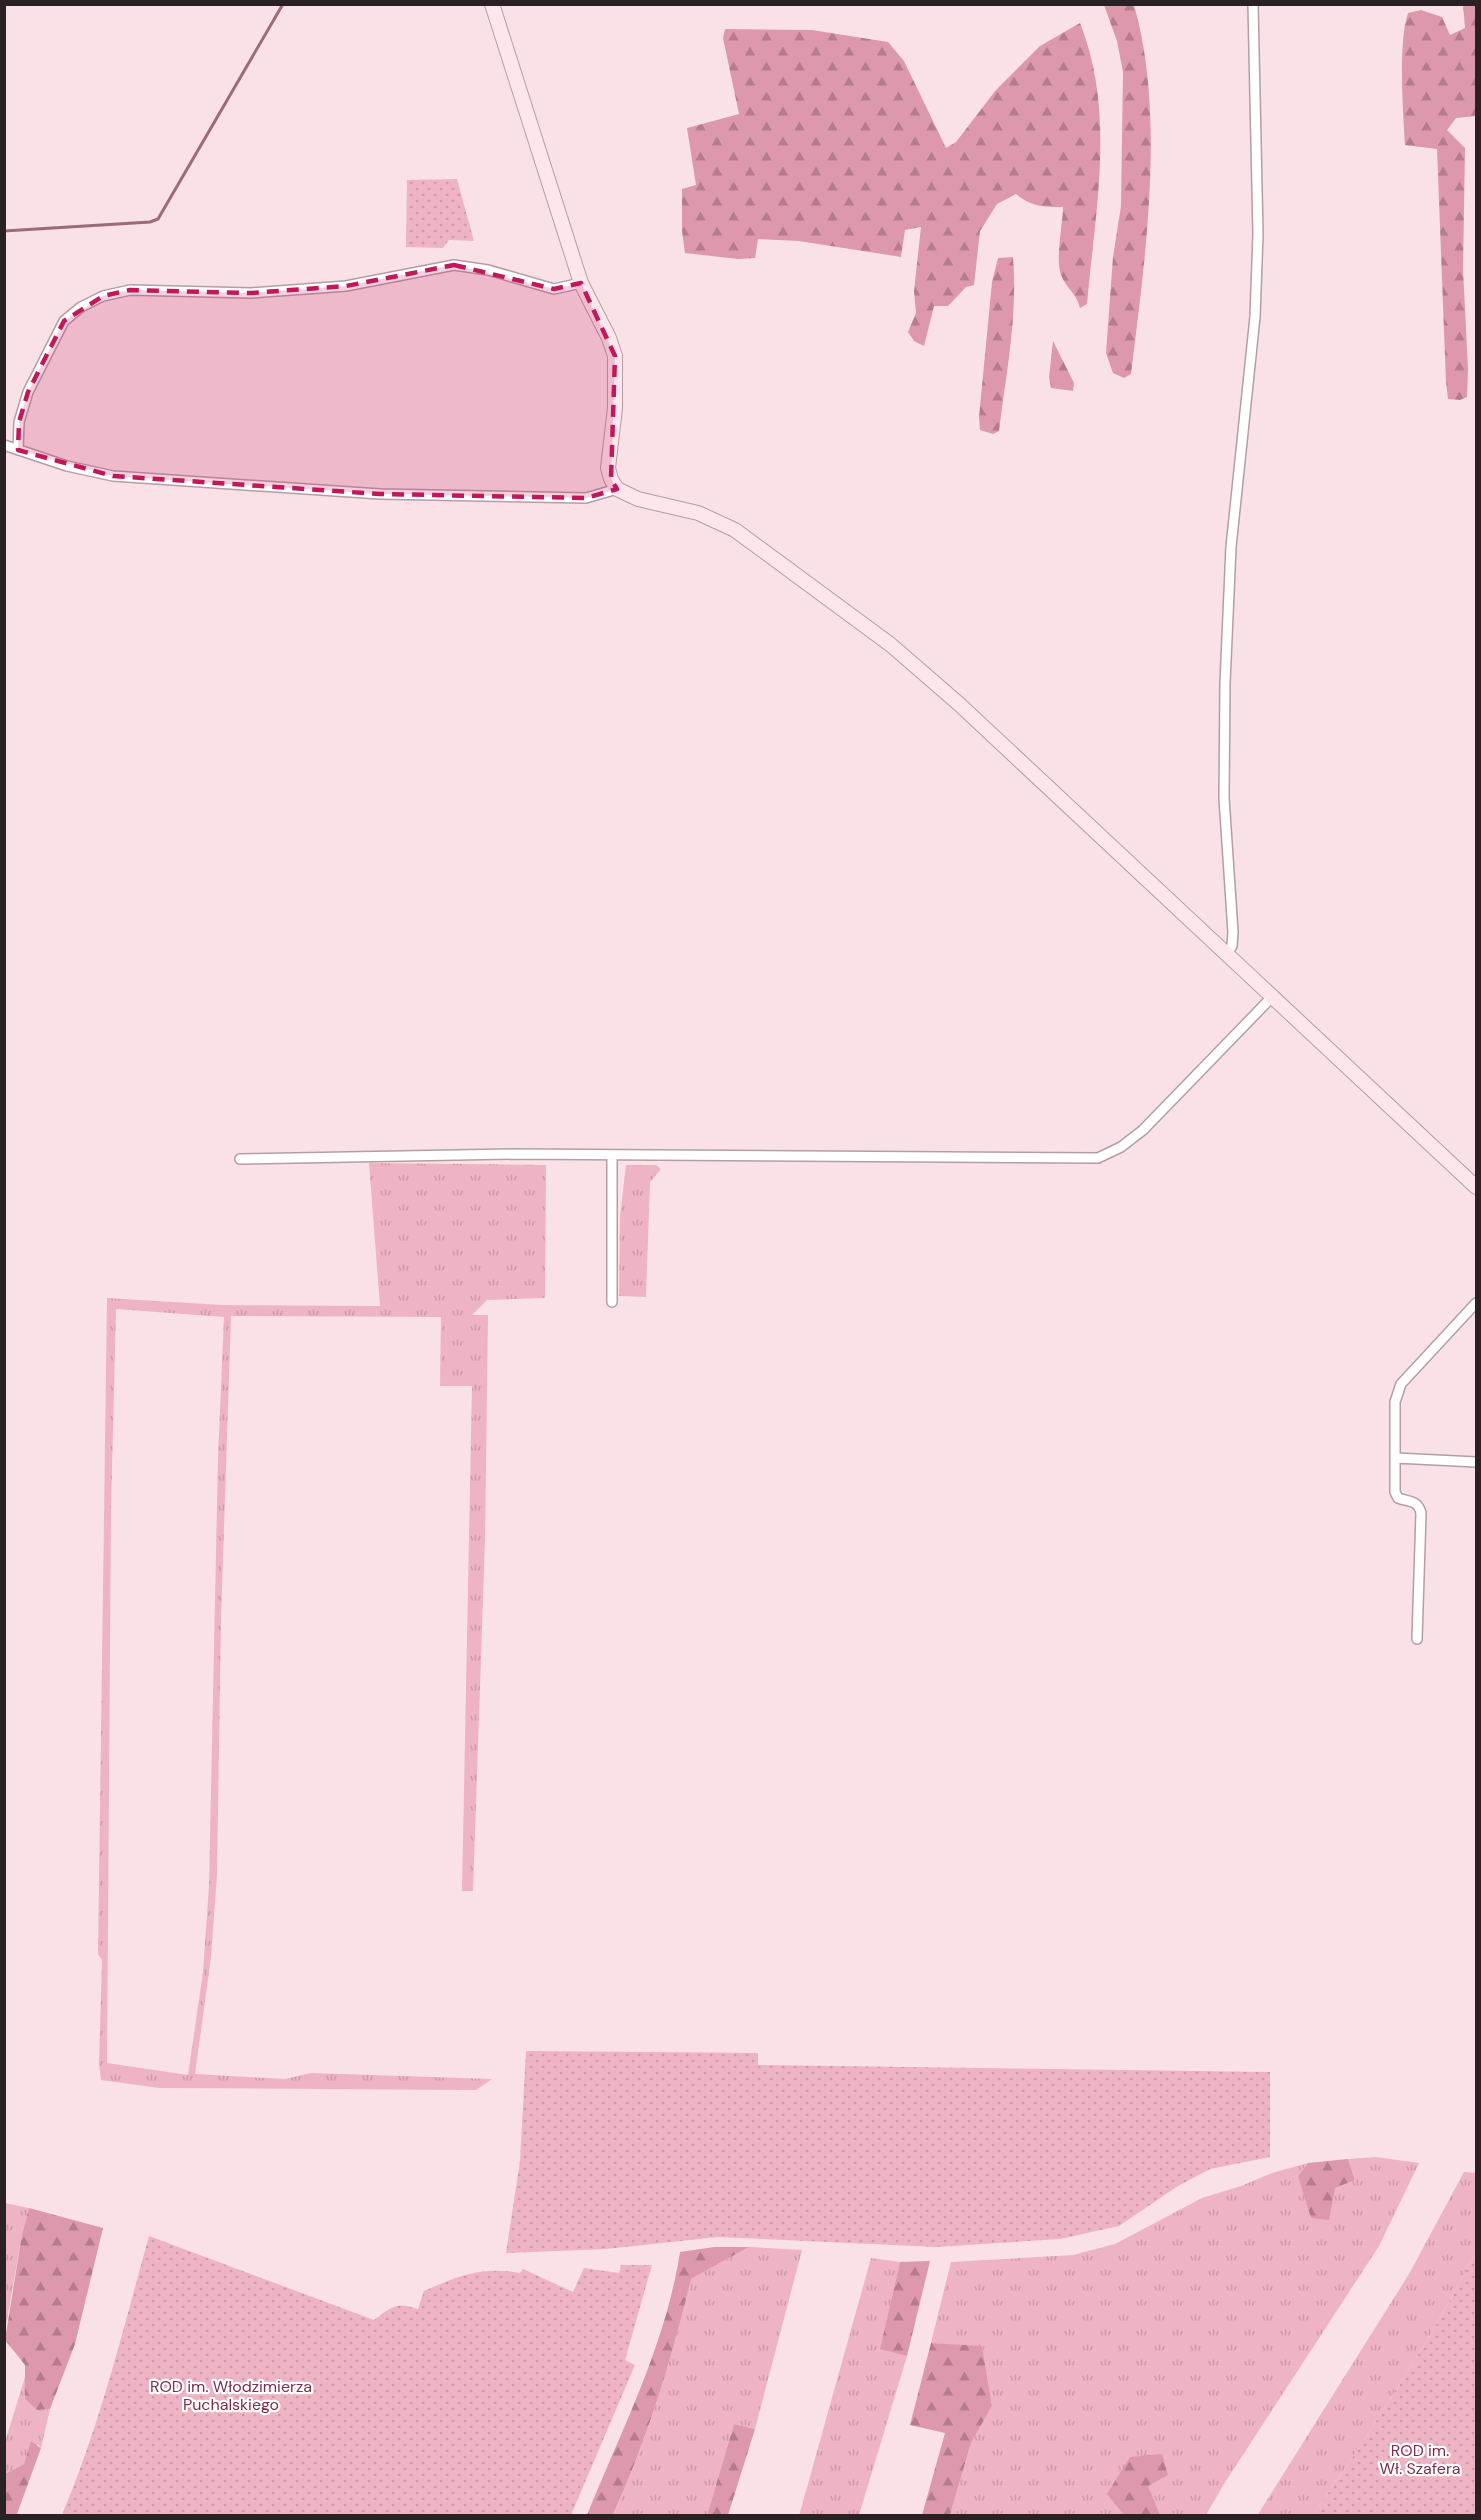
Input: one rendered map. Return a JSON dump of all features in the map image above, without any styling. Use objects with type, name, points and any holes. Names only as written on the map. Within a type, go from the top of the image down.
[{"type":"street","points":[[492,4],[581,283],[609,338],[615,356],[615,408],[608,468],[617,489],[638,499],[698,513],[735,530],[891,645],[959,704],[1476,1187]]},
{"type":"street","points":[[1226,954],[1232,945],[1233,932],[1224,798],[1228,575],[1256,317],[1258,234],[1253,4]]},
{"type":"street","points":[[18,450],[19,422],[28,392],[64,321],[81,307],[103,296],[130,291],[251,293],[346,286],[454,265],[488,270],[554,289],[581,283]]},
{"type":"street","points":[[4,445],[67,466],[113,476],[380,494],[586,498],[617,489]]},
{"type":"street","points":[[240,1159],[515,1154],[1098,1158],[1121,1148],[1143,1130],[1272,997]]},
{"type":"street","points":[[612,1155],[612,1302]]},
{"type":"street","points":[[1417,1639],[1421,1513],[1419,1506],[1414,1502],[1398,1498],[1395,1492],[1395,1402],[1401,1384],[1476,1303]]},
{"type":"street","points":[[1396,1458],[1476,1462]]},
{"type":"highlighted area","points":[[454,265],[554,289],[581,283],[615,356],[611,479],[617,489],[586,498],[380,494],[113,476],[18,450],[19,422],[28,392],[64,321],[103,296],[130,290],[251,293],[346,286]]},
{"type":"green space","points":[[1104,5],[1134,5],[1144,48],[1149,93],[1151,140],[1147,236],[1131,374],[1124,378],[1113,373],[1106,353],[1113,257],[1121,206],[1123,72],[1117,41]]},
{"type":"green space","points":[[1463,5],[1476,5],[1476,116],[1456,118],[1447,130],[1465,148],[1463,269],[1468,369],[1467,397],[1460,400],[1448,399],[1446,382],[1437,149],[1405,145],[1402,59],[1408,13],[1421,10],[1442,17],[1450,35],[1465,28]]},
{"type":"green space","points":[[1080,23],[1091,57],[1100,127],[1098,198],[1087,304],[1080,308],[1059,268],[1063,207],[1033,204],[1016,194],[997,204],[980,231],[974,285],[966,287],[948,306],[934,306],[924,346],[914,341],[908,332],[916,313],[914,291],[921,227],[905,230],[901,257],[799,241],[758,239],[755,258],[738,259],[685,253],[682,231],[682,189],[696,185],[687,128],[739,114],[723,38],[725,29],[812,30],[888,42],[904,61],[946,148],[956,142],[996,90],[1040,46]]},
{"type":"green space","points":[[457,179],[474,241],[449,240],[443,248],[406,247],[407,180]]},
{"type":"green space","points":[[1013,257],[1014,301],[1011,344],[999,431],[993,434],[980,430],[979,417],[992,282],[998,258]]},
{"type":"green space","points":[[1053,341],[1074,383],[1073,391],[1051,388],[1049,377]]},
{"type":"green space","points":[[369,1163],[546,1165],[545,1298],[487,1300],[472,1315],[488,1315],[485,1541],[473,1891],[462,1891],[472,1386],[440,1386],[441,1317],[231,1316],[221,1618],[217,1875],[211,1957],[195,2074],[285,2079],[311,2073],[492,2079],[476,2090],[160,2088],[101,2080],[99,2064],[102,1960],[98,1954],[107,1298],[222,1305],[380,1306]],"holes":[[[116,1309],[224,1317],[218,1457],[209,1886],[203,1972],[188,2075],[107,2063],[111,1508]]]},
{"type":"green space","points":[[626,1165],[656,1165],[661,1169],[650,1182],[646,1297],[619,1296],[620,1217]]},
{"type":"green space","points":[[526,2051],[758,2053],[758,2065],[1270,2072],[1270,2157],[1210,2169],[1178,2186],[1119,2226],[1060,2239],[937,2247],[718,2237],[606,2249],[506,2253],[520,2161]]},
{"type":"green space","points":[[1376,2157],[1419,2163],[1379,2246],[1206,2515],[950,2515],[971,2443],[992,2406],[982,2347],[931,2343],[951,2262],[1073,2255],[1115,2244],[1202,2198],[1241,2186],[1272,2173],[1308,2163],[1298,2176],[1335,2187],[1355,2180],[1348,2159]]},
{"type":"green space","points":[[1348,2159],[1355,2180],[1335,2188],[1329,2220],[1311,2218],[1298,2176],[1308,2163]]},
{"type":"green space","points":[[1464,2172],[1476,2173],[1476,2253],[1427,2341],[1313,2515],[1257,2516],[1409,2274]]},
{"type":"green space","points":[[5,2203],[29,2208],[22,2234],[5,2331]]},
{"type":"green space","points":[[29,2208],[103,2228],[75,2344],[50,2409],[37,2410],[25,2399],[25,2365],[5,2340],[22,2234]]},
{"type":"green space","name":"ROD im. Włodzimierza Puchalskiego","points":[[149,2236],[374,2320],[394,2307],[405,2306],[418,2309],[424,2291],[470,2274],[494,2271],[520,2273],[523,2269],[573,2292],[584,2268],[619,2273],[621,2265],[652,2265],[625,2360],[635,2365],[571,2515],[62,2515],[99,2412]]},
{"type":"green space","points":[[714,2247],[749,2247],[691,2279],[658,2399],[613,2515],[587,2515],[654,2353],[680,2252]]},
{"type":"green space","points":[[749,2247],[802,2250],[755,2429],[734,2424],[707,2515],[613,2516],[658,2399],[691,2279]]},
{"type":"green space","name":"ROD im. Wł. Szafera","points":[[1476,2253],[1476,2512],[1474,2515],[1313,2515],[1427,2341]]},
{"type":"green space","points":[[871,2258],[900,2262],[881,2348],[907,2356],[859,2515],[799,2516]]},
{"type":"green space","points":[[930,2261],[907,2356],[880,2349],[900,2262]]},
{"type":"green space","points":[[931,2343],[982,2346],[992,2406],[971,2443],[950,2515],[922,2515],[945,2433],[910,2425]]},
{"type":"green space","points":[[25,2377],[25,2399],[37,2410],[50,2409],[41,2448],[38,2444],[24,2464],[5,2474],[5,2442]]},
{"type":"green space","points":[[734,2424],[755,2429],[728,2515],[707,2515]]},
{"type":"green space","points":[[31,2441],[41,2448],[17,2514],[23,2515],[5,2515],[5,2474],[24,2464]]},
{"type":"green space","points":[[1162,2454],[1168,2475],[1148,2486],[1160,2515],[1124,2515],[1107,2494],[1130,2457]]},
{"type":"waterway","points":[[4,231],[150,222],[158,219],[283,4]]}]
